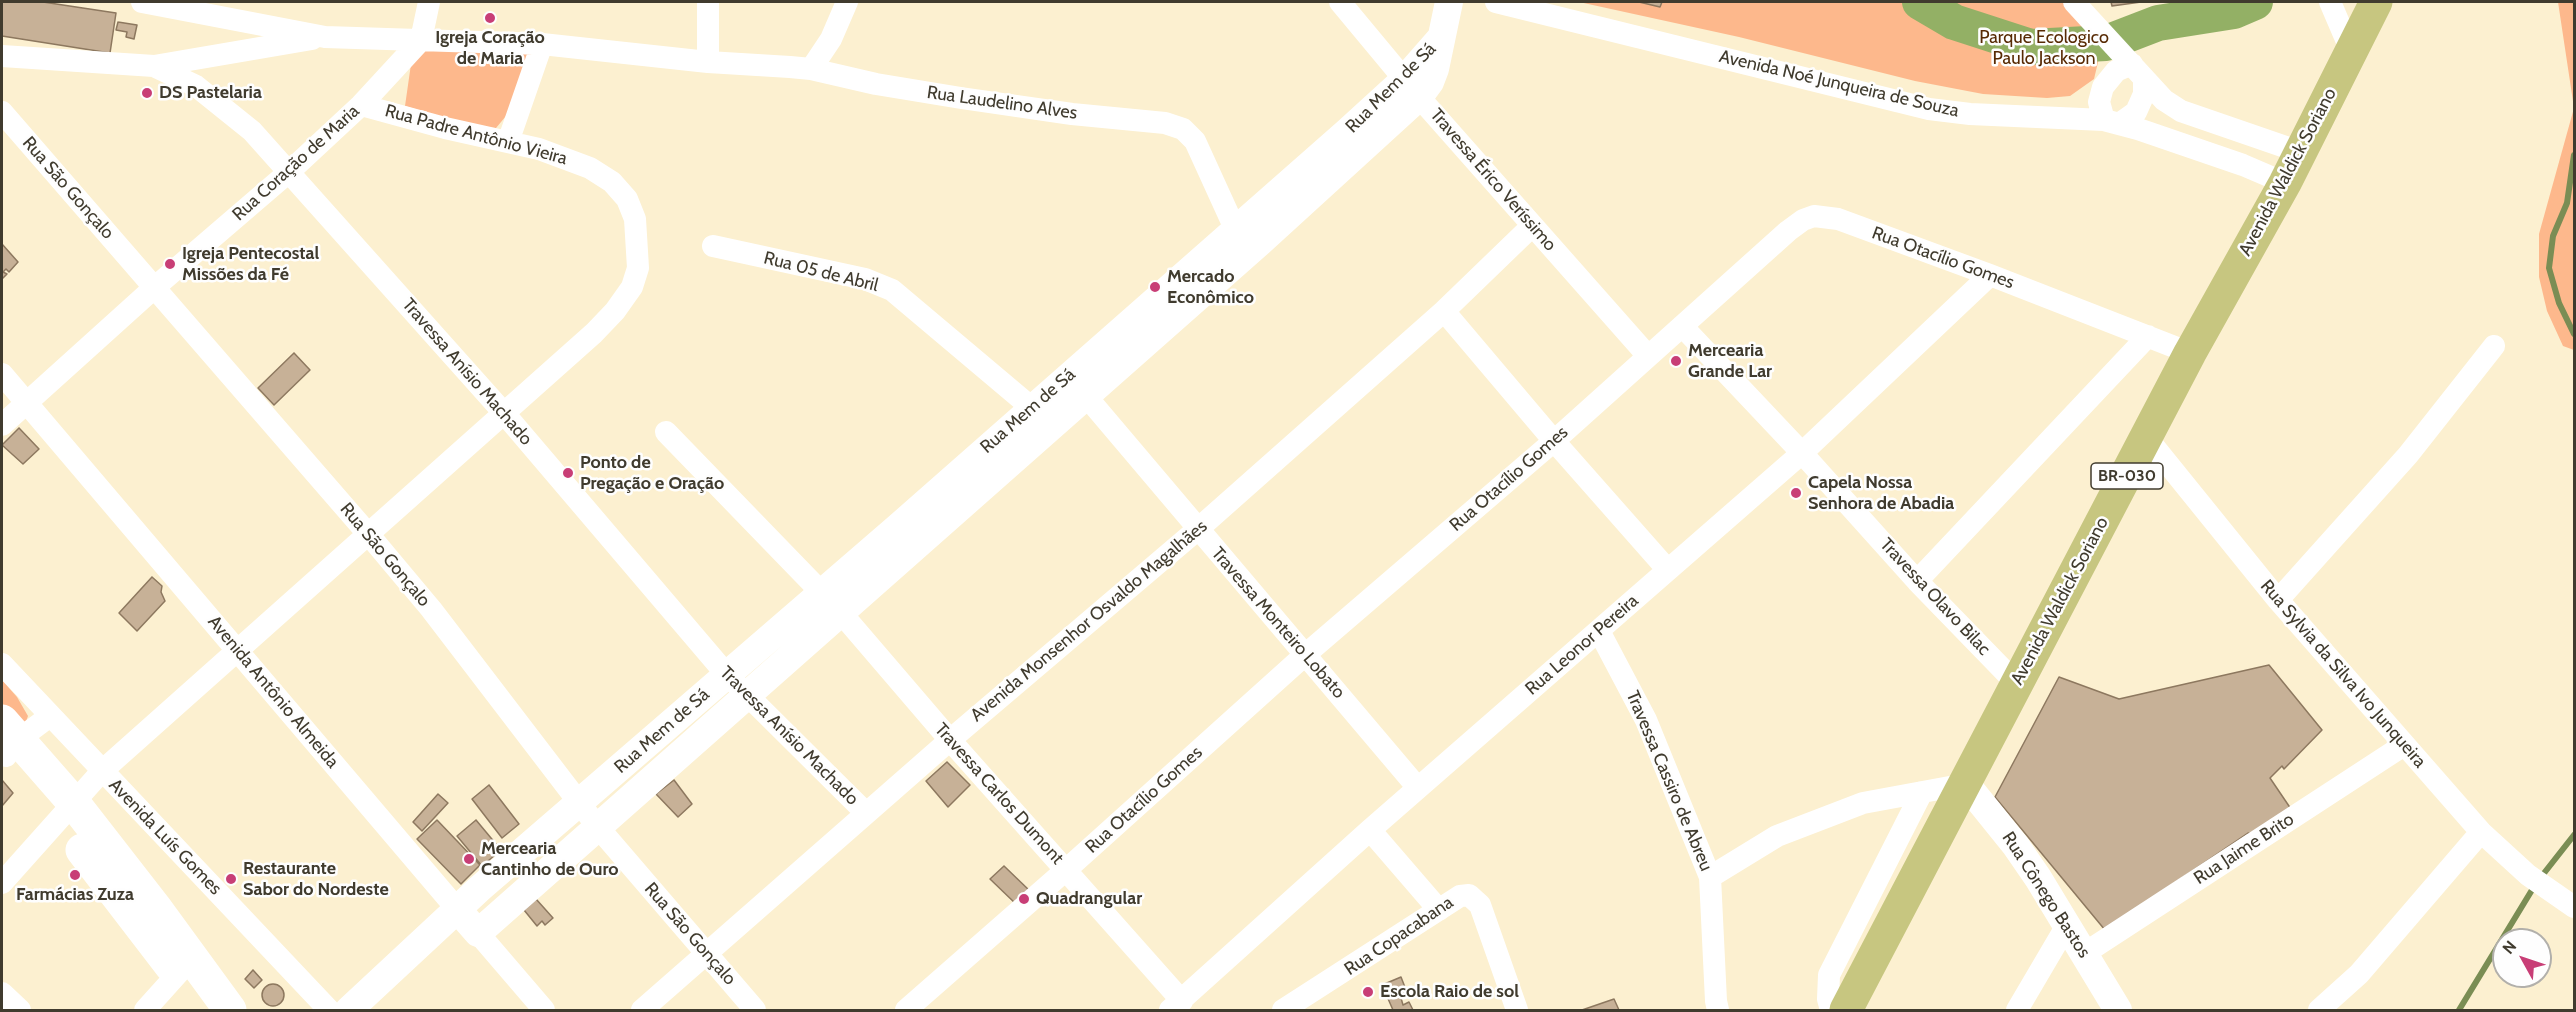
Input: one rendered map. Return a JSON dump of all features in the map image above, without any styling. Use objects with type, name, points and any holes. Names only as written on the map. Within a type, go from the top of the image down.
[{"type":"main road","name":"Avenida Waldick Soriano","points":[[1846,1011],[2190,353],[2284,183],[2376,2]]},
{"type":"main road","points":[[7,742],[65,811],[185,966],[230,1011]]},
{"type":"main road","points":[[185,966],[204,1011]]},
{"type":"street","name":"Rua Laudelino Alves","points":[[142,2],[325,37],[542,44],[708,62],[811,69],[876,84],[1072,114],[1165,123],[1183,129],[1195,141],[1236,242]]},
{"type":"street","points":[[421,40],[429,2]]},
{"type":"street","points":[[708,2],[708,62]]},
{"type":"street","points":[[811,69],[831,39],[846,2]]},
{"type":"street","name":"Travessa Érico Veríssimo","points":[[1340,2],[1532,226],[1648,356]]},
{"type":"street","name":"Rua Mem de Sá","points":[[349,1011],[457,909],[822,593],[1069,375],[1236,242],[1412,88],[1430,82],[1435,69],[1449,2]]},
{"type":"street","name":"Avenida Noé Junqueira de Souza","points":[[1496,2],[1929,109],[1970,114],[2111,122],[2243,165],[2284,183]]},
{"type":"street","points":[[2074,2],[2164,100],[2181,111],[2300,152]]},
{"type":"street","points":[[2330,2],[2351,51]]},
{"type":"street","name":"Rua Laudelino Alves","points":[[154,66],[325,37]]},
{"type":"street","name":"Rua Coração de Maria","points":[[2,425],[155,287],[290,171],[361,105],[421,40]]},
{"type":"street","points":[[508,142],[542,44]]},
{"type":"street","name":"Travessa Anísio Machado","points":[[2,56],[154,66],[196,86],[226,108],[252,131],[290,171],[503,412],[746,696],[866,813]]},
{"type":"street","points":[[2116,71],[2138,71],[2144,94],[2136,112],[2111,122],[2099,102],[2103,87],[2116,71]]},
{"type":"street","name":"Rua Padre Antônio Vieira","points":[[2,883],[102,771],[594,333],[615,311],[632,287],[638,268],[639,248],[635,219],[627,200],[612,182],[568,158],[361,105]]},
{"type":"street","name":"Rua São Gonçalo","points":[[2,112],[431,609],[597,826],[755,1011]]},
{"type":"street","name":"Rua Otacílio Gomes","points":[[906,1011],[1306,654],[1554,441],[1803,220],[1814,216],[1838,219],[2190,353]]},
{"type":"street","name":"Avenida Monsenhor Osvaldo Magalhães","points":[[642,1011],[950,740],[1198,529],[1444,311],[1532,226]]},
{"type":"street","name":"Rua Mem de Sá","points":[[478,933],[1087,397],[1236,242]]},
{"type":"street","name":"Rua 05 de Abril","points":[[713,246],[865,279],[892,290],[1032,408]]},
{"type":"street","name":"Rua Leonor Pereira","points":[[1176,1006],[1370,830],[1802,453],[1990,275]]},
{"type":"street","points":[[1444,311],[1667,569]]},
{"type":"street","name":"Travessa Olavo Bilac","points":[[1682,326],[1802,453],[1917,580],[2016,683]]},
{"type":"street","points":[[1917,580],[2148,336]]},
{"type":"street","points":[[2278,600],[2408,455],[2494,346]]},
{"type":"street","name":"Avenida Antônio Almeida","points":[[2,374],[544,1011]]},
{"type":"street","name":"Travessa Monteiro Lobato","points":[[1069,375],[1419,788]]},
{"type":"street","points":[[666,432],[822,593]]},
{"type":"street","name":"Rua Sylvia da Silva Ivo Junqueira","points":[[2147,438],[2278,600],[2481,832],[2528,876],[2574,907]]},
{"type":"street","name":"Travessa Carlos Dumont","points":[[842,614],[950,740],[1067,869],[1176,1006]]},
{"type":"street","name":"Travessa Cassiro de Abreu","points":[[1599,631],[1646,720],[1710,877],[1718,1011]]},
{"type":"street","name":"Avenida Luís Gomes","points":[[2,664],[329,1011]]},
{"type":"street","points":[[7,742],[50,716]]},
{"type":"street","name":"Rua Jaime Brito","points":[[2085,953],[2404,745]]},
{"type":"street","points":[[1710,877],[1777,837],[1809,822],[1863,803],[1966,784]]},
{"type":"street","name":"Rua Cônego Bastos","points":[[1966,784],[2016,846],[2085,953],[2118,1011]]},
{"type":"street","points":[[1831,1011],[1827,992],[1828,975],[1922,792]]},
{"type":"street","points":[[1370,830],[1439,910]]},
{"type":"street","points":[[2319,1011],[2359,974],[2481,832]]},
{"type":"street","name":"Rua Copacabana","points":[[1283,1011],[1460,896],[1469,895],[1480,905],[1517,1011]]},
{"type":"street","points":[[2017,1011],[2067,925]]},
{"type":"street","points":[[145,1011],[185,966]]},
{"type":"street","points":[[2,993],[20,1011]]},
{"type":"green space","name":"Parque Ecologico Paulo Jackson","points":[[1579,2],[2062,2],[2090,25],[2098,40],[2100,54],[2094,79],[2070,96],[2047,98],[1983,94],[1915,81],[1739,37]]},
{"type":"green space","points":[[2558,2],[2574,2],[2574,108]]},
{"type":"green space","points":[[418,50],[532,52],[511,110],[496,128],[475,127],[405,106],[412,57]]},
{"type":"green space","points":[[2574,108],[2574,350],[2563,346],[2547,311],[2539,277],[2539,234]]},
{"type":"green space","points":[[2,680],[17,697],[28,716],[23,730],[2,711]]},
{"type":"building","points":[[2,2],[43,2],[116,13],[110,53],[2,36]]},
{"type":"building","points":[[1639,2],[1662,2],[1660,7]]},
{"type":"building","points":[[2111,2],[2141,2],[2112,6]]},
{"type":"building","points":[[118,22],[137,25],[134,39],[126,37],[127,32],[116,30]]},
{"type":"building","points":[[2,244],[18,262],[9,272],[6,269],[3,272],[7,274],[2,279]]},
{"type":"building","points":[[294,353],[310,370],[274,405],[258,388]]},
{"type":"building","points":[[19,428],[39,449],[23,464],[2,445]]},
{"type":"building","points":[[152,577],[162,586],[161,592],[165,601],[137,631],[119,613]]},
{"type":"building","points":[[2269,665],[2322,730],[2284,769],[2282,766],[2270,778],[2291,809],[2252,834],[2248,833],[2105,930],[1995,797],[2059,677],[2119,699]]},
{"type":"building","points":[[947,762],[970,785],[948,807],[926,781]]},
{"type":"building","points":[[2,780],[13,793],[2,806]]},
{"type":"building","points":[[674,780],[692,804],[678,817],[656,794]]},
{"type":"building","points":[[489,785],[519,824],[502,838],[472,799]]},
{"type":"building","points":[[438,794],[448,803],[422,831],[413,822]]},
{"type":"building","points":[[437,820],[480,865],[461,884],[417,839]]},
{"type":"building","points":[[476,820],[501,850],[482,866],[457,836]]},
{"type":"building","points":[[1004,866],[1031,892],[1017,905],[990,879]]},
{"type":"building","points":[[536,899],[553,918],[545,925],[542,921],[537,926],[524,910]]},
{"type":"building","points":[[253,970],[262,980],[254,988],[245,979]]},
{"type":"building","points":[[1401,977],[1408,995],[1401,998],[1403,1005],[1409,1002],[1413,1010],[1393,1010],[1382,985]]},
{"type":"building","points":[[273,984],[283,991],[284,995],[277,1005],[273,1006],[263,999],[262,995],[269,985]]},
{"type":"building","points":[[1614,999],[1619,1010],[1582,1010]]},
{"type":"waterway","points":[[1920,2],[1954,22],[2031,47],[2106,43],[2158,23],[2234,11],[2255,2]]},
{"type":"waterway","points":[[2574,155],[2567,203],[2553,236],[2549,268],[2559,303],[2574,334]]},
{"type":"waterway","points":[[2541,877],[2574,835]]},
{"type":"waterway","points":[[2459,1010],[2535,885]]},
{"type":"place","name":"Igreja Coração de Maria","points":[[490,18]]},
{"type":"place","name":"DS Pastelaria","points":[[147,93]]},
{"type":"place","name":"Igreja Pentecostal Missões da Fé","points":[[170,264]]},
{"type":"place","name":"Mercado Econômico","points":[[1155,287]]},
{"type":"place","name":"Mercearia Grande Lar","points":[[1676,361]]},
{"type":"place","name":"Ponto de Pregação e Oração","points":[[568,473]]},
{"type":"place","name":"Capela Nossa Senhora de Abadia","points":[[1796,493]]},
{"type":"place","name":"Mercearia Cantinho de Ouro","points":[[469,859]]},
{"type":"place","name":"Farmácias Zuza","points":[[75,875]]},
{"type":"place","name":"Restaurante Sabor do Nordeste","points":[[231,879]]},
{"type":"place","name":"Quadrangular","points":[[1024,899]]},
{"type":"place","name":"Escola Raio de sol","points":[[1368,992]]}]
